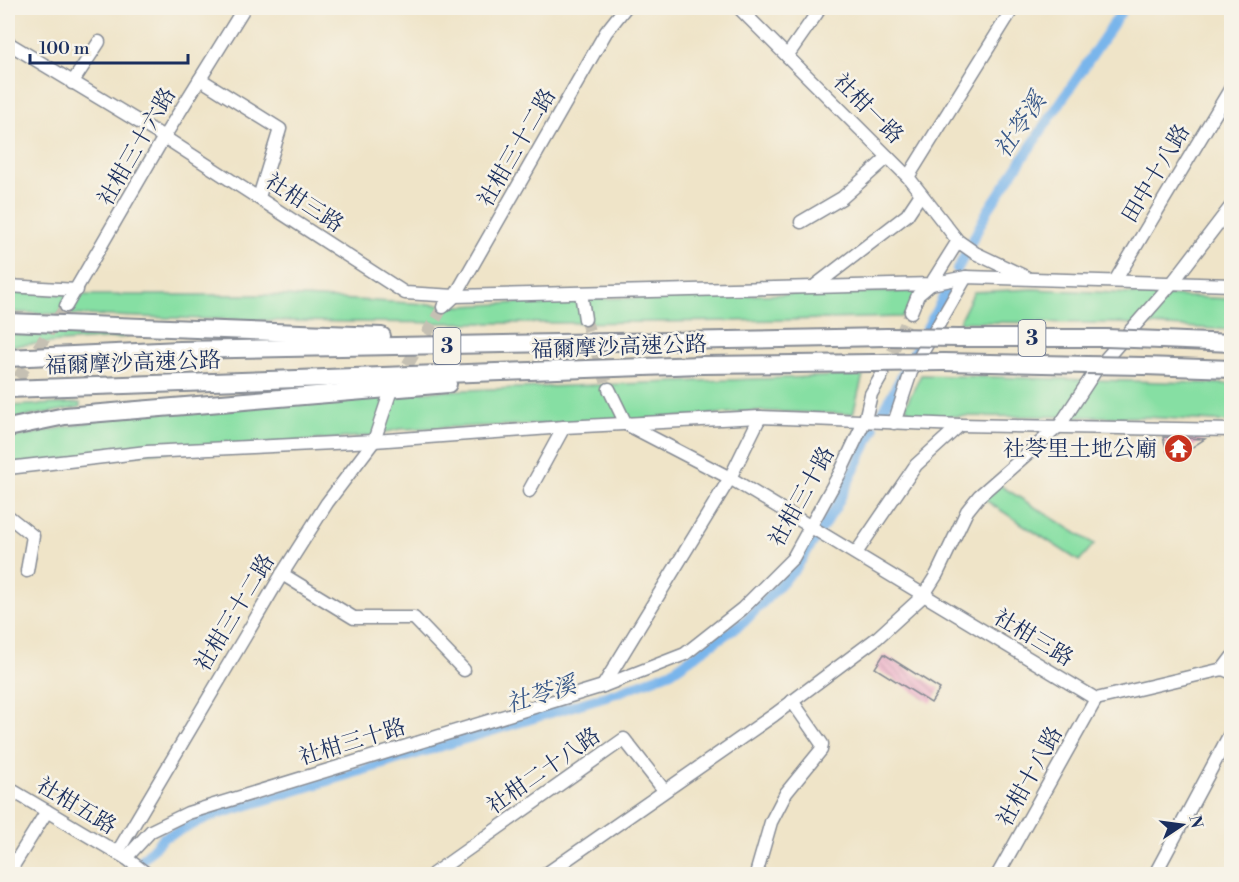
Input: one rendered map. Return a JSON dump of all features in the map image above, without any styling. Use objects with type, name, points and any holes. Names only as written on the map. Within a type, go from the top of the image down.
[{"type":"highway","points":[[8,322],[572,344]]},
{"type":"highway","name":"福爾摩沙高速公路","points":[[8,358],[180,350],[888,337],[1106,338],[1232,343]]},
{"type":"highway","name":"福爾摩沙高速公路","points":[[8,389],[663,367],[878,369],[944,362],[1232,369]]},
{"type":"highway","points":[[8,428],[65,416],[663,367]]},
{"type":"street","name":"社柑三十六路","points":[[66,306],[164,136],[244,8]]},
{"type":"street","name":"社柑三十二路","points":[[443,307],[455,296],[606,32],[625,8]]},
{"type":"street","name":"社柑一路","points":[[739,8],[908,177],[963,245]]},
{"type":"street","points":[[908,177],[1013,8]]},
{"type":"street","points":[[787,56],[817,13]]},
{"type":"street","points":[[72,83],[99,42]]},
{"type":"street","name":"社柑三路","points":[[8,44],[164,136],[405,293],[455,296],[816,285],[930,284],[966,277],[1232,285]]},
{"type":"street","points":[[200,79],[280,129],[259,196]]},
{"type":"street","name":"田中十八路","points":[[1115,281],[1232,86]]},
{"type":"street","points":[[801,222],[842,198],[888,157]]},
{"type":"street","points":[[816,285],[907,215],[921,194]]},
{"type":"street","points":[[546,874],[792,701],[877,638],[923,596],[937,574],[967,511],[979,496],[1060,425],[1096,370],[1173,282],[1232,204]]},
{"type":"street","points":[[911,312],[918,295],[963,245],[1029,278]]},
{"type":"street","points":[[894,423],[911,372],[966,277]]},
{"type":"street","points":[[8,286],[77,290]]},
{"type":"street","points":[[581,293],[585,319]]},
{"type":"street","name":"社柑三十路","points":[[122,855],[151,831],[188,813],[603,686],[685,654],[742,609],[793,558],[812,527],[865,420],[878,369]]},
{"type":"street","points":[[609,389],[626,424],[730,478],[812,527]]},
{"type":"street","name":"社柑三十二路","points":[[122,855],[282,574],[327,503],[375,441],[389,396]]},
{"type":"street","points":[[8,468],[147,452],[375,441],[564,427],[760,417],[960,425],[1060,425],[1232,430]]},
{"type":"street","points":[[603,686],[730,478],[760,417]]},
{"type":"street","points":[[856,553],[916,465],[960,425]]},
{"type":"street","points":[[529,491],[564,427]]},
{"type":"street","points":[[8,516],[33,536],[27,571]]},
{"type":"street","name":"社柑三路","points":[[812,527],[1096,699]]},
{"type":"street","points":[[282,574],[354,618],[414,618],[464,670]]},
{"type":"street","points":[[1096,699],[1227,671],[1232,657]]},
{"type":"street","name":"社柑十八路","points":[[998,874],[1096,699]]},
{"type":"street","points":[[756,874],[771,822],[786,794],[821,750],[822,744],[792,701]]},
{"type":"street","points":[[1155,874],[1232,730]]},
{"type":"street","name":"社柑二十八路","points":[[433,874],[624,739],[664,790]]},
{"type":"street","name":"社柑五路","points":[[8,788],[122,855],[147,874]]},
{"type":"street","points":[[8,874],[47,811]]},
{"type":"green space","points":[[1033,289],[1231,299],[1231,330],[1119,323],[959,322],[974,292]]},
{"type":"green space","points":[[919,291],[915,307],[901,317],[789,320],[566,323],[342,322],[8,312],[8,292],[80,295],[266,295],[463,306],[587,299]]},
{"type":"green space","points":[[8,328],[98,331],[128,337],[8,346]]},
{"type":"green space","points":[[863,375],[853,414],[755,411],[613,422],[400,429],[369,436],[8,464],[8,439],[128,414],[331,395]]},
{"type":"green space","points":[[921,375],[1231,384],[1231,422],[1146,417],[922,416],[909,414],[906,405]]},
{"type":"green space","points":[[80,403],[80,407],[8,420],[8,406]]},
{"type":"green space","points":[[993,481],[1094,544],[1079,561],[979,496]]},
{"type":"building","name":"社苓里土地公廟","points":[[1163,437],[1205,439],[1177,457],[1167,452]]},
{"type":"building","points":[[884,654],[940,689],[931,703],[875,668]]},
{"type":"waterway","name":"社苓溪","points":[[957,270],[988,210],[1124,8]]},
{"type":"waterway","name":"社苓溪","points":[[880,417],[947,290]]},
{"type":"waterway","name":"社苓溪","points":[[129,874],[163,838],[209,817],[616,693],[671,672],[744,622],[796,568],[836,507],[874,429]]},
{"type":"tunnel","points":[[8,393],[66,306]]},
{"type":"tunnel","points":[[398,380],[443,307]]},
{"type":"tunnel","points":[[885,368],[911,312]]},
{"type":"tunnel","points":[[585,319],[609,389]]},
{"type":"place","name":"社苓里土地公廟","points":[[1178,448]]}]
